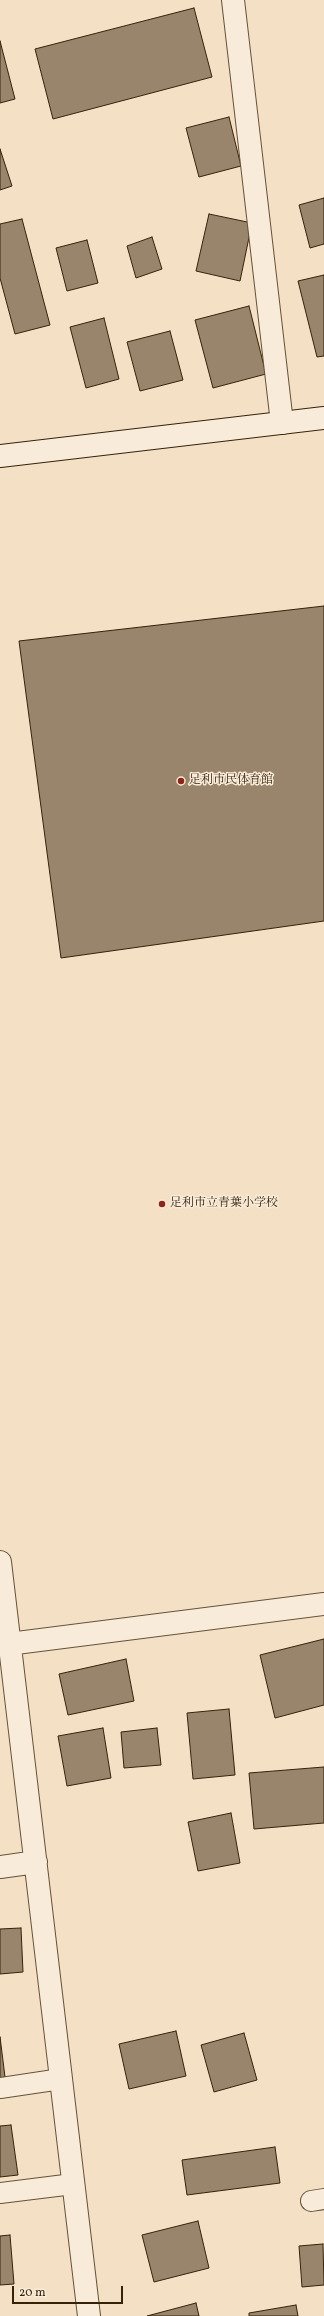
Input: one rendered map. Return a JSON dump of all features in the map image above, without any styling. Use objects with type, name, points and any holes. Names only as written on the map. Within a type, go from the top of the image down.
[{"type":"street","points":[[233,0],[282,423]]},
{"type":"street","points":[[0,456],[324,418]]},
{"type":"street","points":[[0,1562],[5,1644],[36,1862],[89,2316]]},
{"type":"street","points":[[5,1644],[324,1604]]},
{"type":"street","points":[[0,1867],[36,1862]]},
{"type":"lane","points":[[0,2088],[61,2079]]},
{"type":"lane","points":[[0,2193],[74,2184]]},
{"type":"building","points":[[194,8],[212,77],[53,119],[35,49]]},
{"type":"building","points":[[0,41],[15,99],[0,103]]},
{"type":"building","points":[[229,117],[241,166],[199,177],[186,128]]},
{"type":"building","points":[[0,149],[12,186],[0,190]]},
{"type":"building","points":[[324,198],[324,244],[310,248],[299,205]]},
{"type":"building","points":[[209,214],[252,223],[240,281],[196,271]]},
{"type":"building","points":[[22,219],[50,325],[15,334],[0,278],[0,224]]},
{"type":"building","points":[[152,237],[162,269],[136,278],[127,246]]},
{"type":"building","points":[[87,240],[98,283],[67,291],[56,248]]},
{"type":"building","points":[[324,275],[324,356],[317,357],[298,281]]},
{"type":"building","points":[[249,306],[266,374],[213,388],[195,320]]},
{"type":"building","points":[[104,318],[119,379],[86,388],[70,327]]},
{"type":"building","points":[[170,331],[183,380],[140,391],[127,342]]},
{"type":"building","name":"足利市民体育館","points":[[324,606],[324,921],[61,958],[19,641]]},
{"type":"building","points":[[324,1639],[324,1705],[275,1718],[260,1655]]},
{"type":"building","points":[[126,1659],[134,1701],[68,1715],[59,1674]]},
{"type":"building","points":[[229,1709],[235,1775],[193,1779],[187,1713]]},
{"type":"building","points":[[103,1728],[111,1778],[67,1786],[58,1736]]},
{"type":"building","points":[[157,1728],[161,1765],[124,1768],[121,1732]]},
{"type":"building","points":[[324,1767],[324,1823],[254,1829],[249,1773]]},
{"type":"building","points":[[231,1813],[240,1863],[198,1871],[188,1822]]},
{"type":"building","points":[[21,1928],[23,1972],[0,1974],[0,1929]]},
{"type":"building","points":[[176,2031],[186,2076],[129,2089],[119,2044]]},
{"type":"building","points":[[244,2033],[257,2080],[214,2092],[201,2045]]},
{"type":"building","points":[[0,2037],[5,2077],[0,2078]]},
{"type":"building","points":[[11,2125],[18,2175],[0,2177],[0,2126]]},
{"type":"building","points":[[275,2147],[280,2183],[187,2195],[182,2160]]},
{"type":"building","points":[[198,2221],[209,2268],[154,2282],[142,2235]]},
{"type":"building","points":[[10,2235],[14,2284],[0,2285],[0,2236]]},
{"type":"building","points":[[323,2244],[324,2285],[302,2287],[299,2246]]},
{"type":"building","points":[[196,2303],[199,2316],[147,2316]]},
{"type":"building","points":[[296,2305],[298,2316],[249,2316],[249,2313]]},
{"type":"place","name":"足利市民体育館","points":[[181,781]]},
{"type":"place","name":"足利市立青葉小学校","points":[[162,1204]]}]
